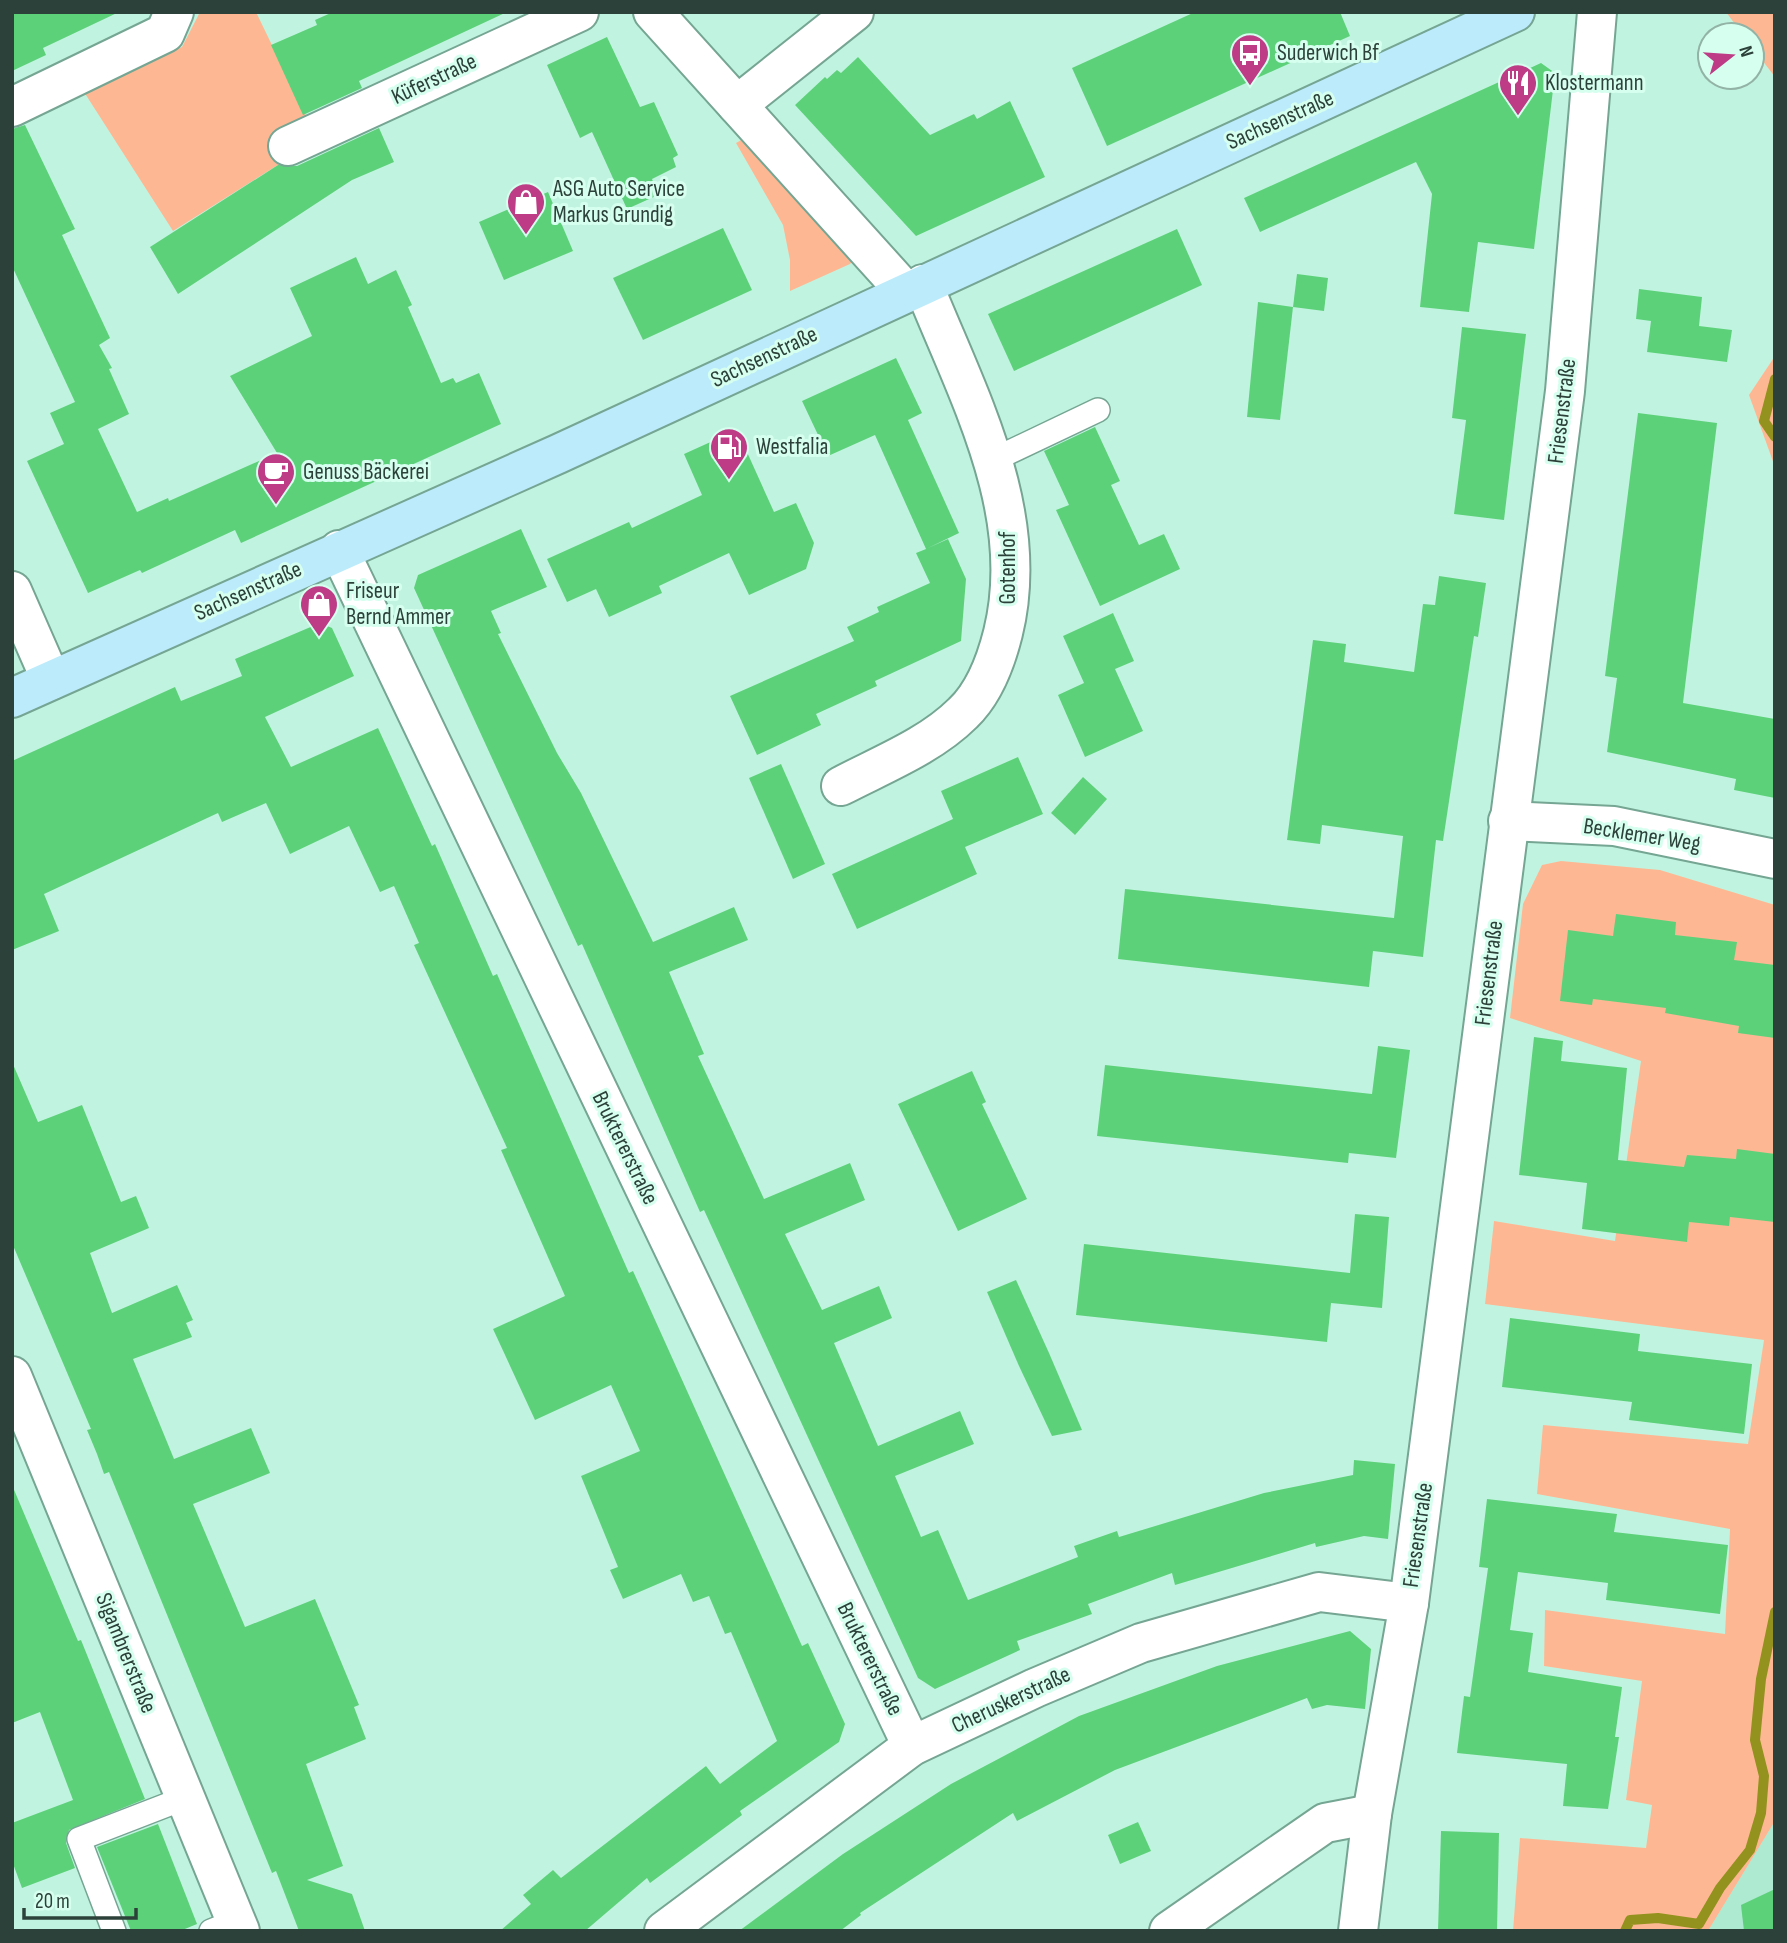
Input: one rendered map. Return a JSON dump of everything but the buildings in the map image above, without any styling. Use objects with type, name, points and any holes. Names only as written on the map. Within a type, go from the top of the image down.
[{"type":"street","points":[[12,107],[164,33],[174,12]]},
{"type":"street","name":"Küferstraße","points":[[288,146],[579,12]]},
{"type":"street","points":[[653,12],[737,105],[914,287]]},
{"type":"street","points":[[737,105],[854,12]]},
{"type":"street","name":"Sachsenstraße","points":[[12,698],[558,454],[1476,20],[1514,12]]},
{"type":"street","name":"Friesenstraße","points":[[1358,1931],[1372,1814],[1409,1603],[1565,391],[1597,12]]},
{"type":"street","name":"Gotenhof","points":[[841,786],[944,731],[966,711],[991,671],[1011,601],[1013,565],[1009,524],[993,460],[914,287]]},
{"type":"street","name":"Bruktererstraße","points":[[339,550],[912,1746]]},
{"type":"street","points":[[12,591],[51,680]]},
{"type":"street","name":"Becklemer Weg","points":[[1508,821],[1614,826],[1775,859]]},
{"type":"street","name":"Sigambrerstraße","points":[[12,1376],[185,1797],[229,1928]]},
{"type":"street","name":"Cheruskerstraße","points":[[664,1931],[912,1746],[1035,1688],[1154,1639],[1319,1592],[1409,1603]]},
{"type":"street","points":[[1169,1931],[1325,1823],[1372,1814]]},
{"type":"lane","points":[[993,460],[1098,410]]},
{"type":"lane","points":[[114,1931],[79,1839],[185,1797]]},
{"type":"shaded area","points":[[200,12],[256,12],[312,128],[305,148],[173,231],[84,92],[182,47]]},
{"type":"shaded area","points":[[1726,12],[1775,12],[1775,77],[1766,65],[1766,21],[1733,21]]},
{"type":"shaded area","points":[[750,135],[855,258],[850,264],[790,291],[790,260],[783,225],[736,143]]},
{"type":"shaded area","points":[[1775,356],[1775,467],[1749,395]]},
{"type":"shaded area","points":[[1561,861],[1660,870],[1775,905],[1775,1821],[1708,1931],[1513,1931],[1520,1838],[1646,1848],[1652,1805],[1626,1800],[1642,1681],[1544,1666],[1545,1610],[1725,1634],[1730,1529],[1537,1494],[1543,1425],[1748,1444],[1764,1340],[1485,1304],[1494,1221],[1615,1241],[1641,1061],[1510,1018],[1523,904],[1542,865]]},
{"type":"shaded area","points":[[1775,1821],[1775,1931],[1708,1931]]},
{"type":"waterway","points":[[1775,379],[1764,421],[1775,437]]},
{"type":"waterway","points":[[1625,1931],[1630,1920],[1658,1918],[1699,1924],[1720,1888],[1750,1850],[1761,1813],[1764,1776],[1755,1740],[1761,1679],[1775,1612]]},
{"type":"place","name":"Suderwich Bf","points":[[1250,87]]},
{"type":"place","name":"Klostermann","points":[[1518,117]]},
{"type":"place","name":"ASG Auto Service Markus Grundig","points":[[526,236]]},
{"type":"place","name":"Westfalia","points":[[729,481]]},
{"type":"place","name":"Genuss Bäckerei","points":[[276,506]]},
{"type":"place","name":"Friseur Bernd Ammer","points":[[319,638]]}]
